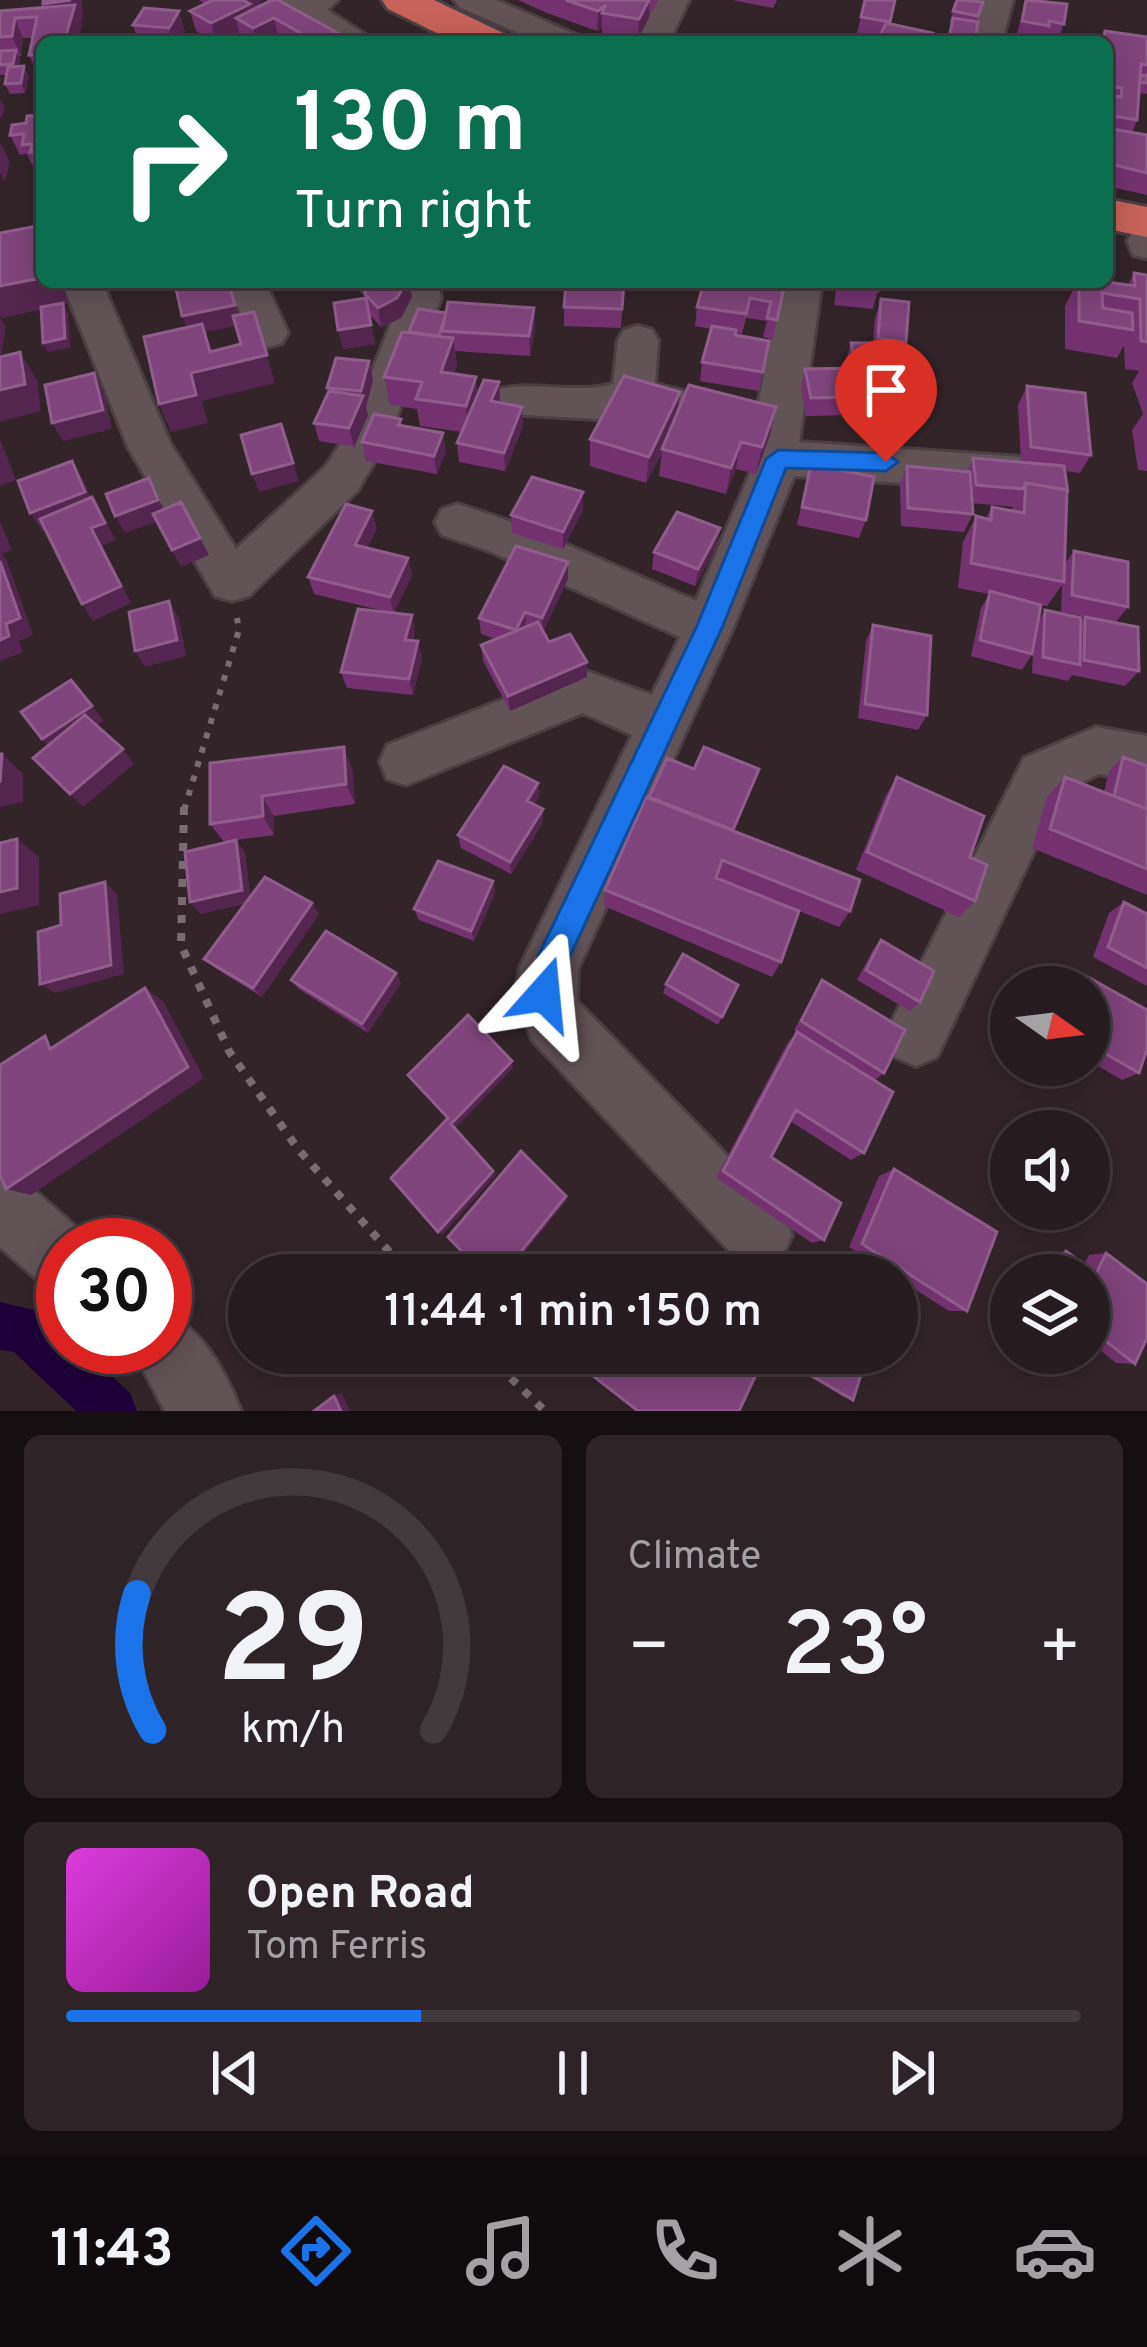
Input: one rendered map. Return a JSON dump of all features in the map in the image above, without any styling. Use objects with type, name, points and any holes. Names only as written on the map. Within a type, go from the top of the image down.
[{"type":"highway","points":[[351,0],[421,36]]},
{"type":"highway","points":[[402,0],[476,36]]},
{"type":"highway","points":[[1113,215],[1147,222]]},
{"type":"highway","points":[[1113,234],[1146,242]]},
{"type":"street","points":[[470,0],[552,36]]},
{"type":"street","points":[[656,36],[673,0]]},
{"type":"street","points":[[988,36],[997,0]]},
{"type":"street","points":[[252,36],[304,3],[352,36]]},
{"type":"street","points":[[84,288],[150,447],[232,582],[342,478],[368,435],[421,298],[419,288]]},
{"type":"street","points":[[244,288],[250,289],[268,333]]},
{"type":"street","points":[[759,1235],[553,1019],[544,994],[549,967],[709,628],[751,429],[800,288]]},
{"type":"street","points":[[633,394],[638,340]]},
{"type":"street","points":[[507,402],[596,404],[633,394],[843,458],[1058,478]]},
{"type":"street","points":[[458,522],[508,539],[709,628]]},
{"type":"street","points":[[406,762],[581,692],[596,693],[661,724]]},
{"type":"street","points":[[916,1036],[1043,775],[1096,750],[1147,759]]},
{"type":"street","points":[[0,1204],[36,1235]]},
{"type":"street","points":[[182,1374],[206,1411]]},
{"type":"path","points":[[232,582],[239,631],[184,808],[181,945],[243,1071],[298,1149],[391,1254]]},
{"type":"path","points":[[506,1374],[545,1411]]},
{"type":"building","points":[[213,0],[250,4],[211,23],[190,11]]},
{"type":"building","points":[[278,0],[343,36],[306,36],[274,18],[253,28],[236,18]]},
{"type":"building","points":[[566,0],[649,0],[639,19],[602,13],[606,5],[598,11]]},
{"type":"building","points":[[865,0],[895,0],[890,22],[861,17]]},
{"type":"building","points":[[957,0],[983,2],[978,16],[953,11]]},
{"type":"building","points":[[1026,0],[1067,4],[1064,24],[1022,21]]},
{"type":"building","points":[[75,5],[66,36],[36,36],[36,54],[29,55],[37,17],[15,18],[12,36],[0,37],[0,11]]},
{"type":"building","points":[[144,8],[179,11],[169,28],[133,25]]},
{"type":"building","points":[[953,18],[978,22],[976,36],[949,36]]},
{"type":"building","points":[[886,23],[933,33],[932,36],[881,34]]},
{"type":"building","points":[[1105,31],[1147,37],[1137,120],[1113,116],[1113,96],[1121,97],[1122,88],[1113,87],[1113,36],[1104,36]]},
{"type":"building","points":[[16,50],[13,64],[0,65],[0,51]]},
{"type":"building","points":[[24,66],[21,83],[5,84],[8,67]]},
{"type":"building","points":[[36,115],[36,152],[30,152],[32,144],[22,145],[24,134],[10,135],[12,125],[26,123],[27,116]]},
{"type":"building","points":[[1113,129],[1147,135],[1147,173],[1113,164]]},
{"type":"building","points":[[36,226],[36,279],[0,286],[0,233]]},
{"type":"building","points":[[1134,273],[1147,275],[1147,342],[1141,341],[1140,299],[1102,293],[1103,308],[1132,313],[1133,330],[1079,321],[1079,288],[1113,288],[1113,283],[1135,286]]},
{"type":"building","points":[[176,288],[230,288],[235,305],[182,316]]},
{"type":"building","points":[[366,288],[403,288],[397,298],[378,308],[365,294]]},
{"type":"building","points":[[566,288],[624,288],[622,309],[564,307]]},
{"type":"building","points":[[702,288],[784,288],[777,320],[767,318],[771,302],[750,298],[746,314],[697,307]]},
{"type":"building","points":[[366,298],[371,325],[338,330],[334,303]]},
{"type":"building","points":[[881,299],[909,302],[906,342],[878,338]]},
{"type":"building","points":[[448,302],[534,308],[529,336],[442,331]]},
{"type":"building","points":[[63,303],[65,338],[43,343],[41,307]]},
{"type":"building","points":[[418,309],[446,313],[439,336],[409,332]]},
{"type":"building","points":[[254,312],[267,355],[191,373],[196,395],[159,404],[144,337],[202,324],[210,352],[241,344],[233,316]]},
{"type":"building","points":[[712,326],[769,341],[763,372],[702,362]]},
{"type":"building","points":[[402,332],[453,338],[441,372],[476,377],[466,406],[416,399],[422,382],[384,377]]},
{"type":"building","points":[[851,343],[881,343],[891,386],[861,386],[863,397],[811,398],[805,369],[856,368]]},
{"type":"building","points":[[20,352],[25,384],[0,390],[0,357]]},
{"type":"building","points":[[336,358],[369,361],[361,391],[327,388]]},
{"type":"building","points":[[94,373],[103,410],[52,423],[45,385]]},
{"type":"building","points":[[624,376],[680,392],[649,457],[590,439]]},
{"type":"building","points":[[484,380],[499,382],[491,401],[522,407],[504,453],[457,443]]},
{"type":"building","points":[[689,385],[776,407],[762,447],[741,442],[731,468],[662,449]]},
{"type":"building","points":[[1027,386],[1085,393],[1091,455],[1031,447]]},
{"type":"building","points":[[329,391],[363,396],[349,428],[314,423]]},
{"type":"building","points":[[374,414],[401,419],[398,425],[443,433],[434,456],[362,442]]},
{"type":"building","points":[[281,424],[293,463],[252,474],[241,435]]},
{"type":"building","points":[[973,458],[1064,466],[1068,493],[1026,483],[1023,489],[976,485]]},
{"type":"building","points":[[72,461],[85,492],[30,513],[18,481]]},
{"type":"building","points":[[811,464],[874,477],[866,520],[802,507]]},
{"type":"building","points":[[907,466],[970,472],[973,514],[908,508]]},
{"type":"building","points":[[532,477],[583,492],[563,532],[511,515]]},
{"type":"building","points":[[149,478],[158,500],[115,516],[106,494]]},
{"type":"building","points":[[1026,483],[1067,490],[1064,582],[971,563],[976,516],[991,520],[992,507],[1024,513]]},
{"type":"building","points":[[92,497],[105,523],[91,528],[121,586],[82,604],[40,519]]},
{"type":"building","points":[[181,502],[200,538],[172,550],[153,514]]},
{"type":"building","points":[[346,504],[372,511],[355,545],[408,558],[390,597],[308,577]]},
{"type":"building","points":[[677,512],[720,528],[698,569],[654,552]]},
{"type":"building","points":[[516,546],[568,562],[542,618],[525,612],[516,630],[479,618]]},
{"type":"building","points":[[1074,551],[1128,562],[1128,607],[1072,595]]},
{"type":"building","points":[[0,561],[20,618],[6,624],[9,636],[0,640]]},
{"type":"building","points":[[990,591],[1041,605],[1032,654],[980,640]]},
{"type":"building","points":[[169,601],[177,640],[135,651],[129,612]]},
{"type":"building","points":[[358,609],[412,615],[405,640],[418,641],[409,679],[341,672]]},
{"type":"building","points":[[1045,610],[1081,618],[1080,665],[1043,657]]},
{"type":"building","points":[[1085,617],[1138,627],[1139,671],[1084,660]]},
{"type":"building","points":[[538,622],[549,642],[570,634],[587,662],[508,696],[481,645]]},
{"type":"building","points":[[873,625],[931,636],[927,715],[865,704]]},
{"type":"building","points":[[71,680],[92,706],[42,739],[21,712]]},
{"type":"building","points":[[85,715],[123,749],[70,794],[33,758]]},
{"type":"building","points":[[344,747],[346,784],[262,796],[263,816],[210,824],[210,763]]},
{"type":"building","points":[[704,747],[759,769],[733,830],[649,797],[667,758],[694,769]]},
{"type":"building","points":[[1123,757],[1147,766],[1147,809],[1114,796]]},
{"type":"building","points":[[504,766],[538,783],[527,801],[543,809],[510,862],[458,835]]},
{"type":"building","points":[[897,777],[984,816],[970,857],[987,865],[975,901],[867,852]]},
{"type":"building","points":[[1065,777],[1147,809],[1147,869],[1050,829]]},
{"type":"building","points":[[646,797],[860,880],[850,911],[722,860],[716,878],[799,911],[781,962],[605,890]]},
{"type":"building","points":[[17,839],[17,888],[0,892],[0,843]]},
{"type":"building","points":[[236,840],[242,890],[190,902],[185,852]]},
{"type":"building","points":[[438,861],[493,881],[471,931],[414,909]]},
{"type":"building","points":[[265,877],[312,903],[253,988],[204,959]]},
{"type":"building","points":[[105,882],[111,965],[40,984],[38,932],[61,925],[60,894]]},
{"type":"building","points":[[1124,902],[1147,914],[1147,968],[1108,947]]},
{"type":"building","points":[[326,931],[396,973],[362,1024],[291,980]]},
{"type":"building","points":[[881,940],[934,971],[920,1002],[866,970]]},
{"type":"building","points":[[683,954],[738,985],[722,1017],[666,984]]},
{"type":"building","points":[[822,980],[905,1030],[884,1073],[801,1021]]},
{"type":"building","points":[[145,988],[188,1067],[6,1189],[0,1175],[0,1065],[45,1036],[50,1049]]},
{"type":"building","points":[[1110,989],[1147,1010],[1147,1049],[1139,1073],[1110,1056]]},
{"type":"building","points":[[468,1015],[512,1061],[451,1124],[493,1171],[438,1232],[391,1178],[448,1118],[408,1075]]},
{"type":"building","points":[[797,1032],[893,1092],[864,1153],[796,1110],[771,1157],[841,1203],[824,1240],[723,1171]]},
{"type":"building","points":[[521,1151],[566,1196],[519,1254],[464,1254],[448,1237]]},
{"type":"building","points":[[894,1169],[997,1232],[967,1311],[918,1280],[918,1254],[878,1254],[862,1244]]},
{"type":"building","points":[[1110,1256],[1147,1284],[1147,1338],[1135,1364],[1110,1344]]},
{"type":"building","points":[[591,1374],[756,1374],[739,1411],[638,1411]]},
{"type":"building","points":[[809,1374],[861,1374],[853,1400]]},
{"type":"building","points":[[334,1396],[341,1411],[314,1411]]},
{"type":"waterway","points":[[0,1326],[25,1329],[112,1411]]},
{"type":"route","points":[[544,994],[549,967],[709,628],[778,459],[886,462]]}]
